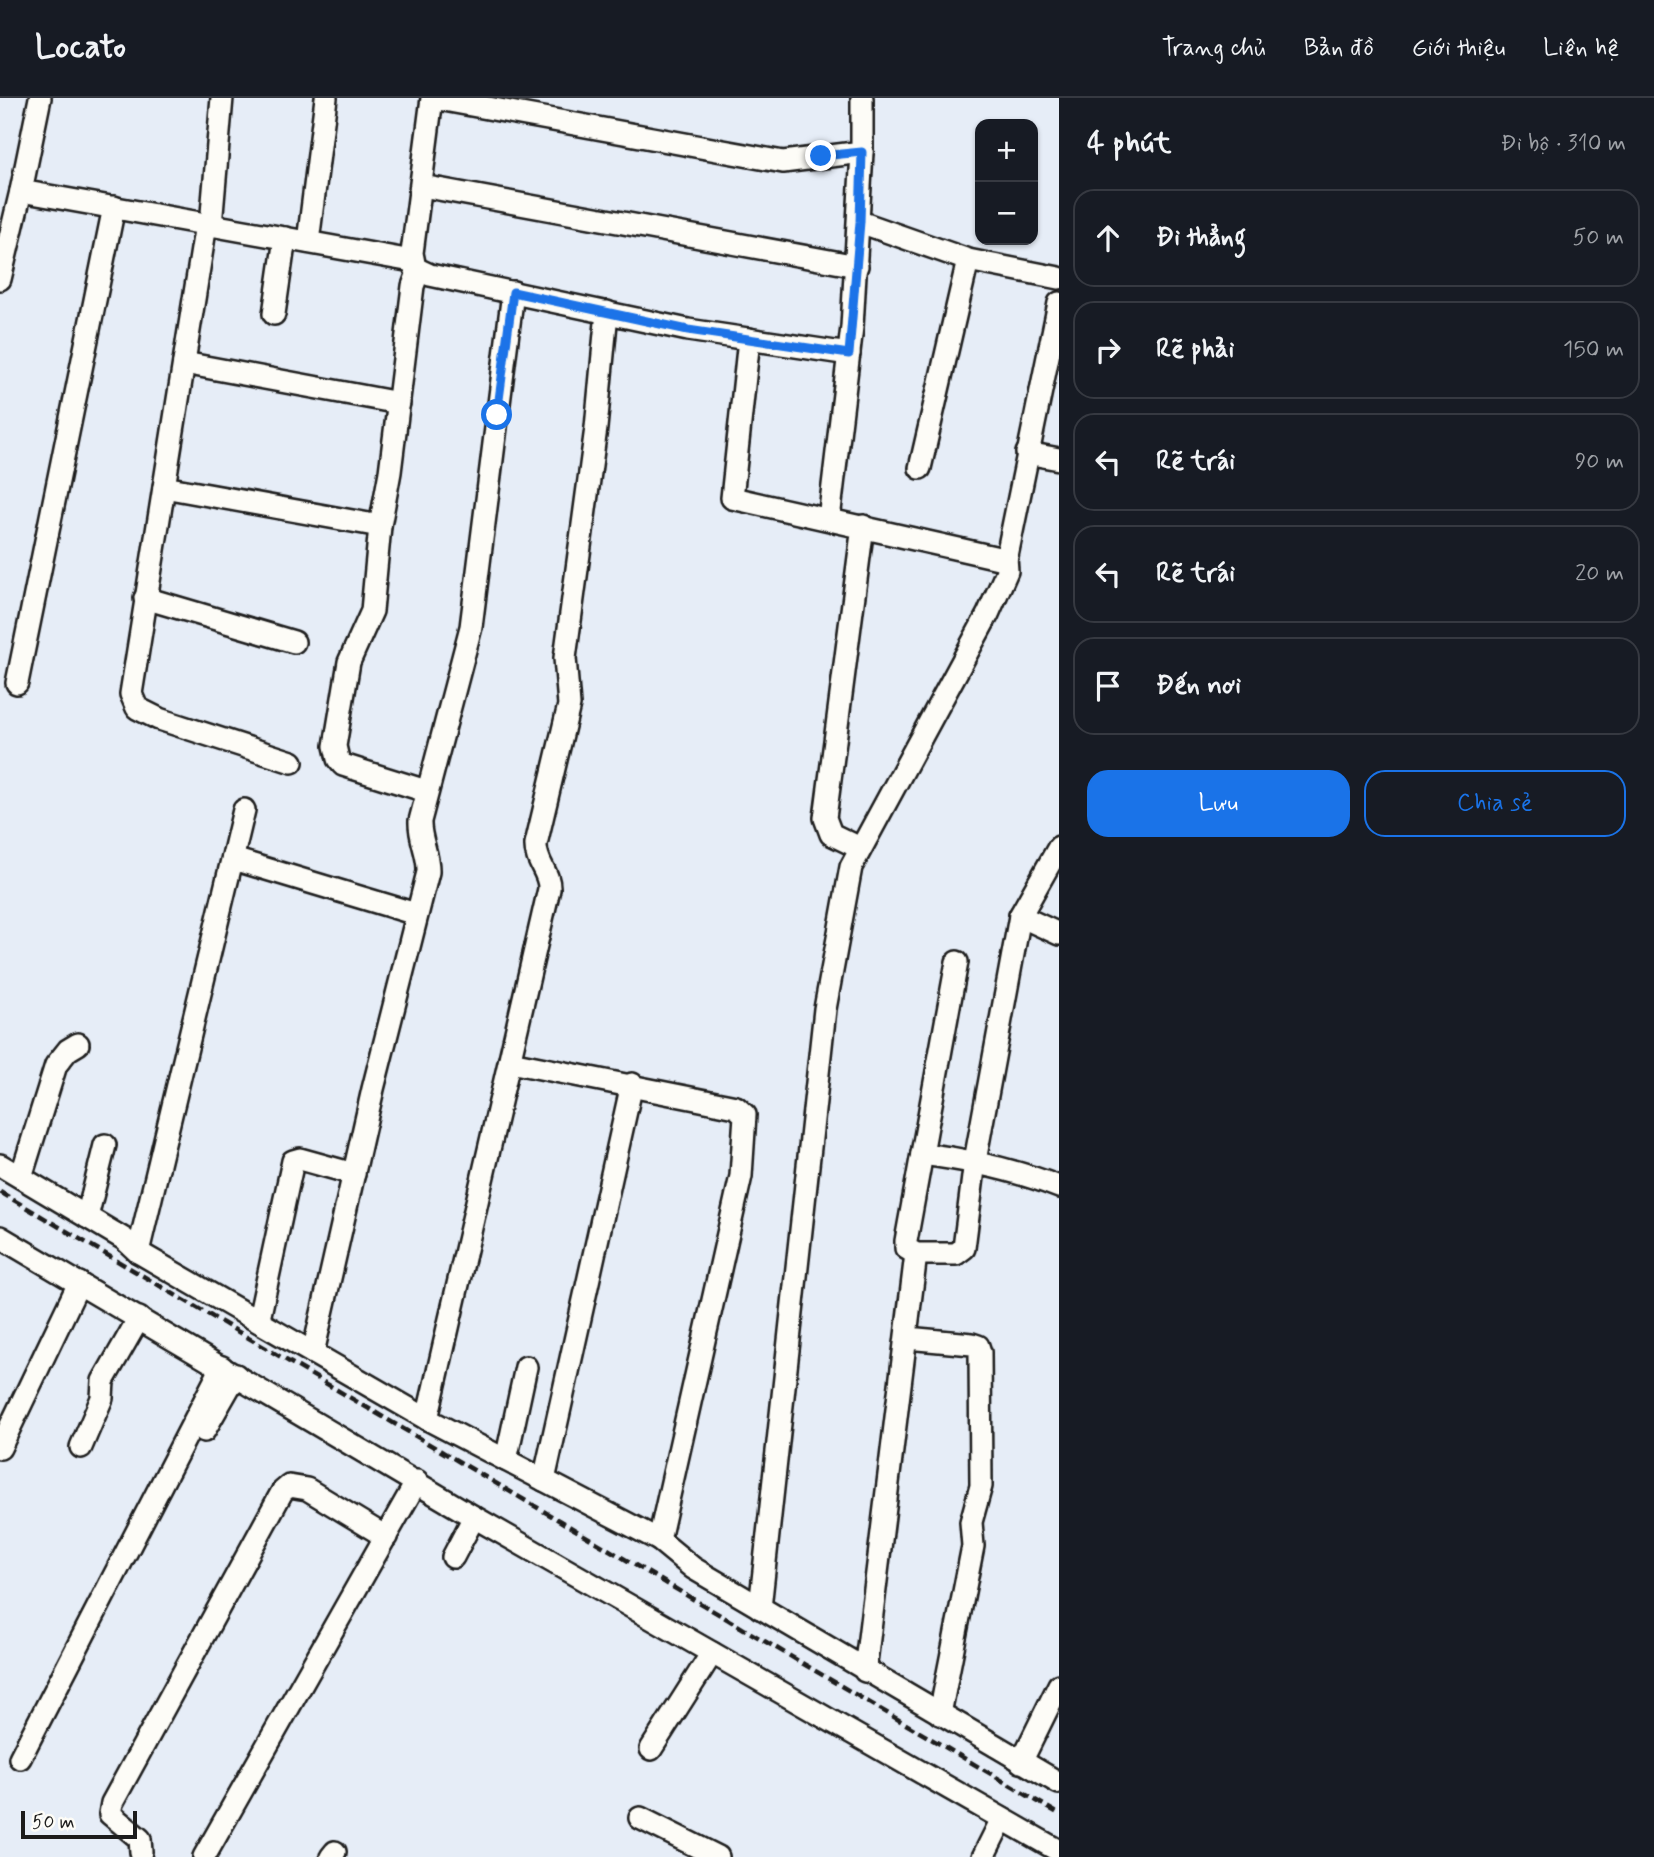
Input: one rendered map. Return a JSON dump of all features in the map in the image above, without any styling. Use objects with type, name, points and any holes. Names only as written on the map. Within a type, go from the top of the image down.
[{"type":"street","points":[[0,279],[40,98]]},
{"type":"street","points":[[222,98],[208,224],[131,694],[137,708],[159,719],[292,762]]},
{"type":"street","points":[[308,242],[326,98]]},
{"type":"street","points":[[426,791],[343,765],[336,754],[349,662],[372,611],[380,526],[416,265],[433,98],[783,162],[862,152]]},
{"type":"street","points":[[830,519],[849,354],[860,222],[862,98]]},
{"type":"street","points":[[422,186],[856,266]]},
{"type":"street","points":[[21,191],[308,242],[416,265],[430,275],[607,312],[749,339],[849,354]]},
{"type":"street","points":[[17,683],[114,207]]},
{"type":"street","points":[[860,222],[968,260],[1059,278]]},
{"type":"street","points":[[274,314],[285,238]]},
{"type":"street","points":[[920,468],[968,260]]},
{"type":"street","points":[[313,1353],[428,872],[428,860],[419,834],[426,791],[442,743],[471,627],[513,292]]},
{"type":"street","points":[[760,1608],[825,1009],[851,867],[988,614],[1007,571],[1006,557],[1059,303]]},
{"type":"street","points":[[428,1419],[549,889],[548,877],[537,859],[536,844],[569,705],[565,659],[594,441],[607,312]]},
{"type":"street","points":[[749,339],[732,498],[995,558],[1006,557]]},
{"type":"street","points":[[184,363],[399,403]]},
{"type":"street","points":[[1027,453],[1059,459]]},
{"type":"street","points":[[164,487],[380,526]]},
{"type":"street","points":[[860,848],[831,834],[826,828],[825,817],[863,526]]},
{"type":"street","points":[[145,598],[294,642]]},
{"type":"street","points":[[138,1252],[244,810]]},
{"type":"street","points":[[957,962],[906,1241],[906,1248],[916,1254],[961,1252],[1020,916],[1054,870],[1059,847]]},
{"type":"street","points":[[233,859],[416,914]]},
{"type":"street","points":[[1020,916],[1059,934]]},
{"type":"street","points":[[21,1177],[55,1065],[68,1050],[78,1045]]},
{"type":"street","points":[[510,1062],[632,1084],[736,1107],[747,1120],[741,1176],[659,1540]]},
{"type":"street","points":[[544,1480],[632,1084]]},
{"type":"street","points":[[87,1217],[105,1145]]},
{"type":"street","points":[[922,1154],[975,1161],[1030,1175],[1059,1187]]},
{"type":"street","points":[[259,1319],[293,1161],[300,1159],[354,1174]]},
{"type":"street","points":[[0,1165],[124,1238],[138,1252],[259,1319],[428,1419],[659,1540],[693,1568],[1059,1783]]},
{"type":"street","points":[[0,1237],[474,1517],[1059,1851]]},
{"type":"street","points":[[865,1671],[916,1254]]},
{"type":"street","points":[[0,1448],[79,1283]]},
{"type":"street","points":[[81,1447],[102,1398],[103,1381],[139,1318]]},
{"type":"street","points":[[907,1338],[972,1344],[978,1346],[980,1352],[981,1486],[971,1522],[972,1546],[940,1714]]},
{"type":"street","points":[[506,1460],[526,1367]]},
{"type":"street","points":[[189,1459],[229,1371]]},
{"type":"street","points":[[20,1758],[229,1371]]},
{"type":"street","points":[[204,1857],[417,1481]]},
{"type":"street","points":[[142,1855],[141,1839],[110,1814],[112,1803],[282,1492],[289,1486],[307,1489],[386,1537]]},
{"type":"street","points":[[453,1557],[474,1517]]},
{"type":"street","points":[[652,1749],[712,1653]]},
{"type":"street","points":[[1021,1762],[1059,1685]]},
{"type":"street","points":[[640,1818],[713,1856]]},
{"type":"street","points":[[983,1857],[1002,1819]]},
{"type":"railway","points":[[0,1192],[1059,1814]]},
{"type":"route","points":[[497,415],[513,292],[688,330],[849,354],[860,222],[862,152],[821,156]]}]
